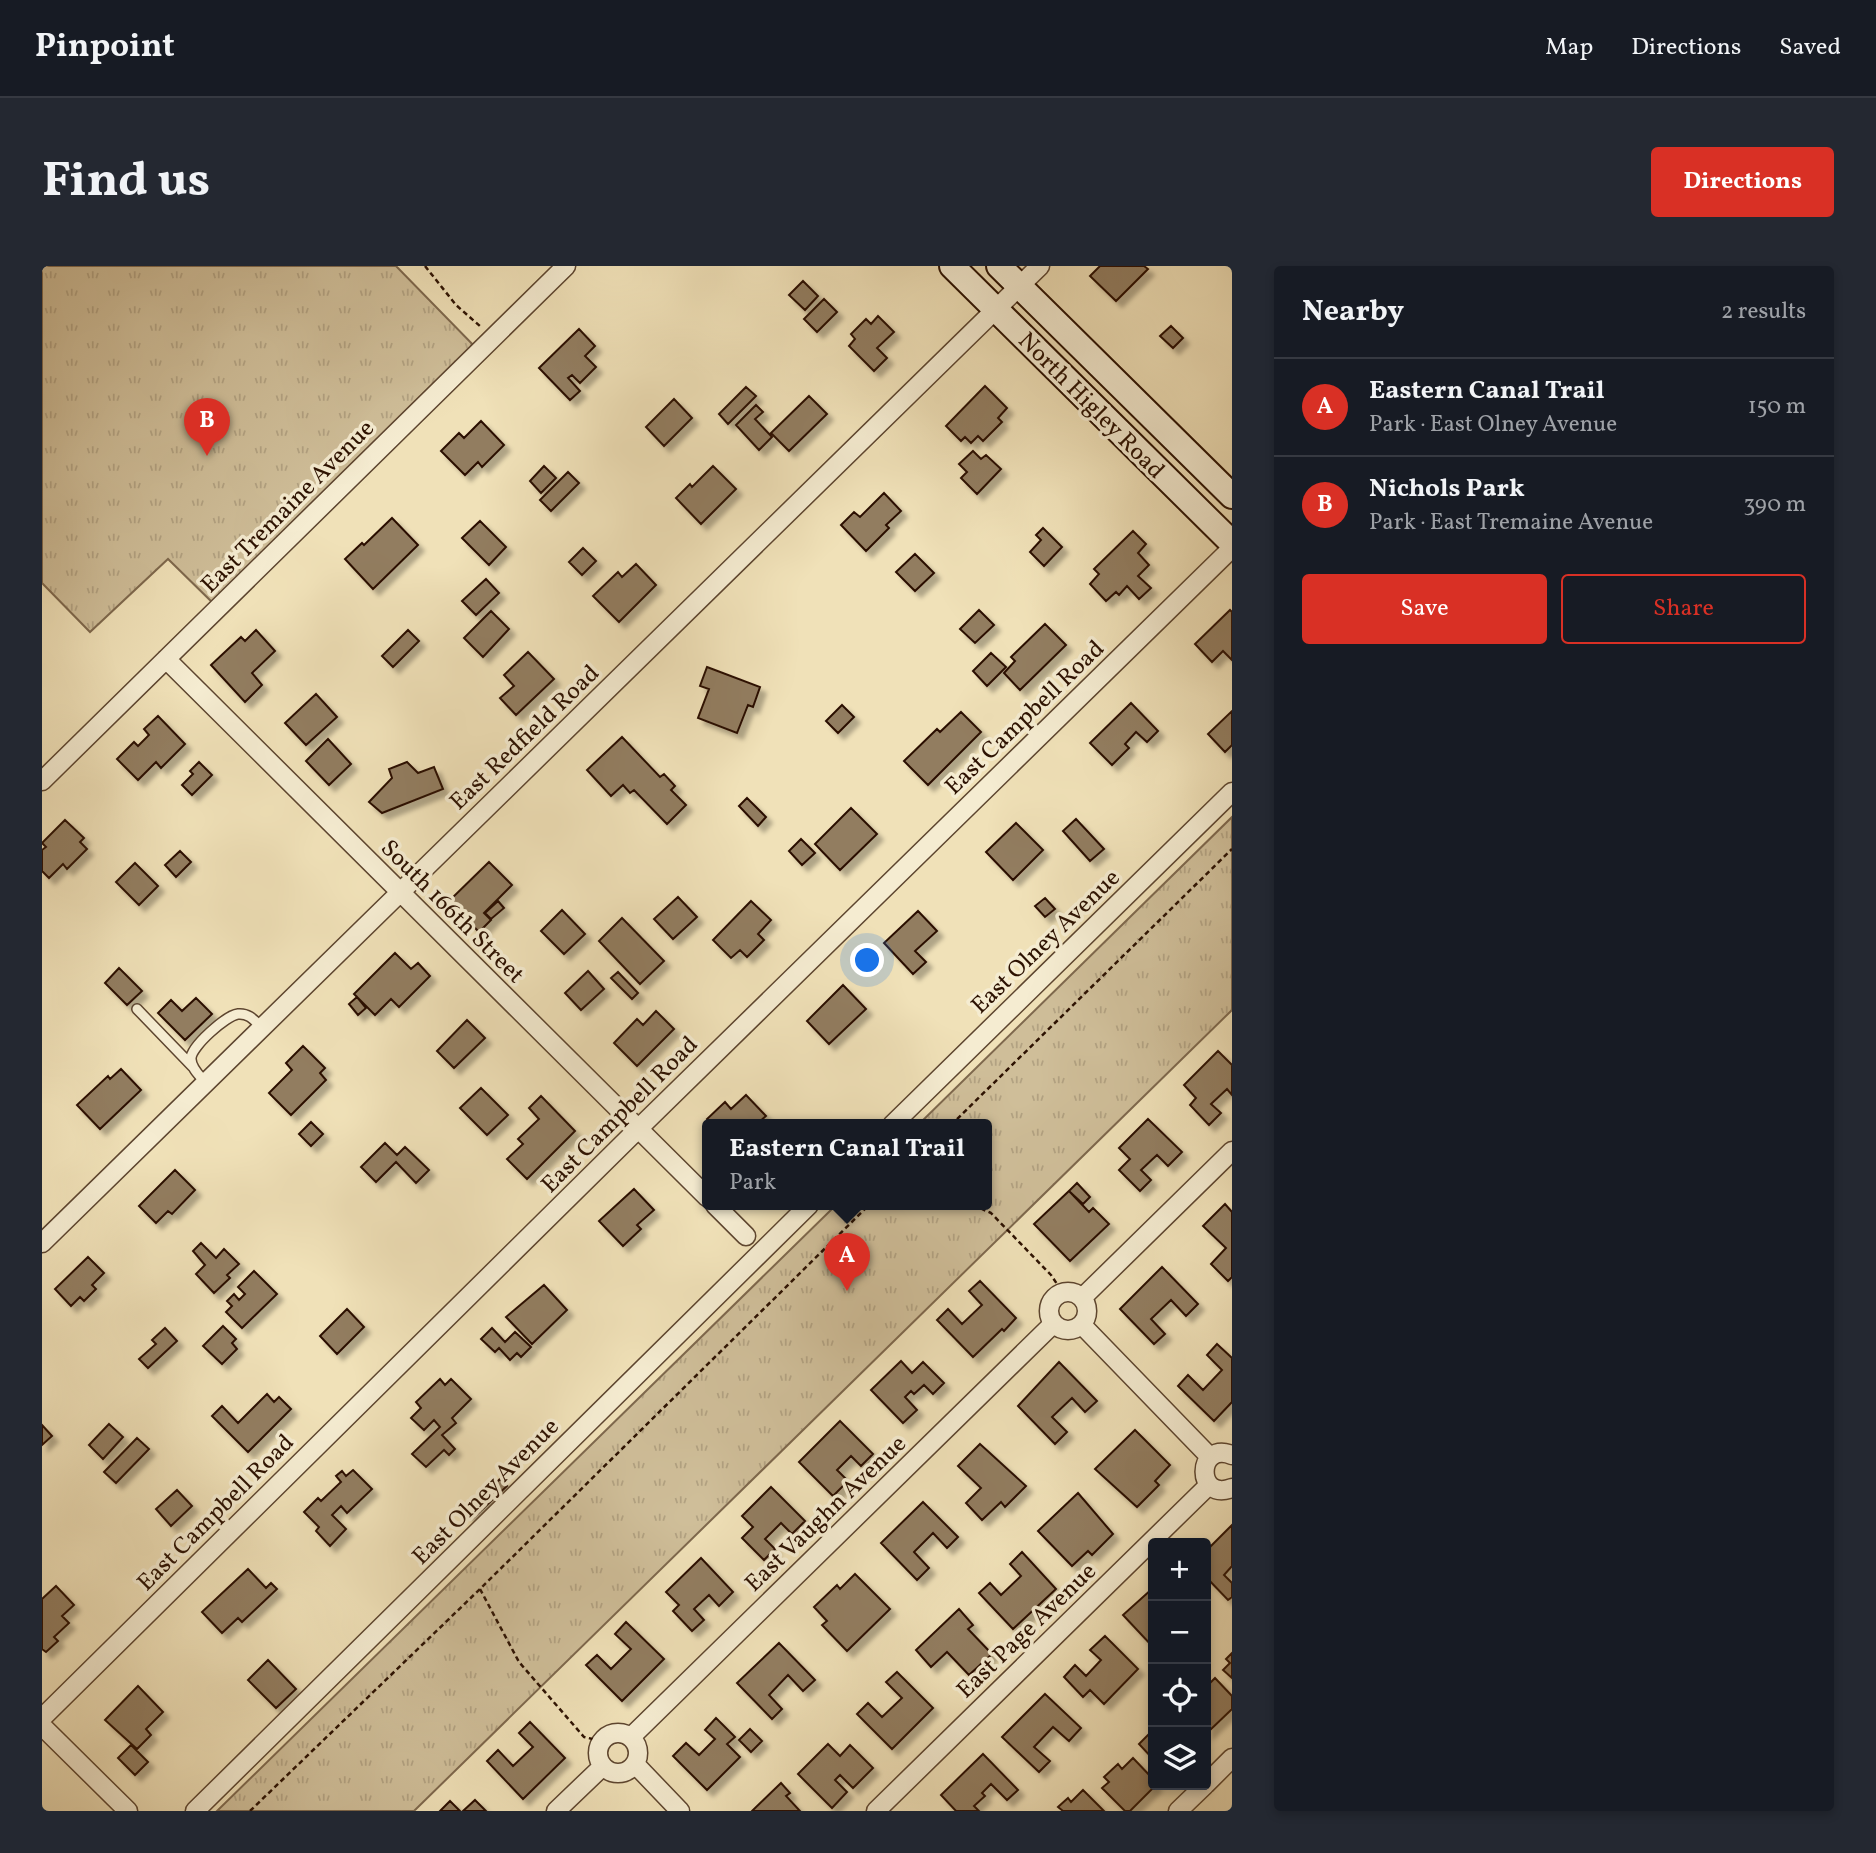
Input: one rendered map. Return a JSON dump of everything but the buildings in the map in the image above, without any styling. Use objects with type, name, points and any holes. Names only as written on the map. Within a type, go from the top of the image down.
[{"type":"main road","name":"North Higley Road","points":[[952,266],[1232,545]]},
{"type":"main road","name":"North Higley Road","points":[[999,266],[1232,496]]},
{"type":"street","name":"East Tremaine Avenue","points":[[42,781],[566,266]]},
{"type":"street","name":"East Redfield Road","points":[[42,1243],[200,1076],[261,1027],[1040,266]]},
{"type":"street","name":"East Campbell Road","points":[[42,1718],[1232,545]]},
{"type":"street","name":"South 166th Street","points":[[166,659],[702,1192]]},
{"type":"street","name":"East Olney Avenue","points":[[898,1119],[1232,792]]},
{"type":"street","points":[[1082,1298],[1232,1150]]},
{"type":"street","points":[[720,1210],[746,1236]]},
{"type":"street","name":"East Olney Avenue","points":[[195,1811],[804,1210]]},
{"type":"street","points":[[1063,1293],[1073,1293],[1082,1298],[1087,1314],[1083,1325],[1068,1331],[1053,1324],[1049,1306],[1052,1300],[1063,1293]]},
{"type":"street","name":"East Vaughn Avenue","points":[[631,1737],[1053,1324]]},
{"type":"street","points":[[1083,1325],[1210,1457]]},
{"type":"street","points":[[1232,1455],[1220,1452],[1210,1457],[1204,1468],[1209,1485],[1220,1490],[1232,1488]]},
{"type":"street","name":"East Page Avenue","points":[[876,1811],[1209,1485]]},
{"type":"street","points":[[42,1726],[128,1811]]},
{"type":"street","points":[[619,1732],[631,1737],[638,1750],[635,1764],[631,1769],[619,1773],[607,1770],[598,1754],[601,1741],[619,1732]]},
{"type":"street","points":[[1211,1779],[1232,1758]]},
{"type":"street","points":[[635,1764],[680,1811]]},
{"type":"street","points":[[556,1811],[603,1766]]},
{"type":"street","points":[[1178,1811],[1200,1790]]},
{"type":"lane","points":[[137,1009],[200,1076]]},
{"type":"lane","points":[[200,1076],[191,1059],[192,1051],[226,1018],[235,1014],[247,1015],[261,1027]]},
{"type":"path","points":[[425,266],[456,305],[483,329]]},
{"type":"path","points":[[957,1119],[1232,849]]},
{"type":"path","points":[[250,1811],[480,1589],[864,1210]]},
{"type":"path","points":[[984,1210],[991,1213],[1051,1275],[1063,1293]]},
{"type":"path","points":[[480,1589],[519,1661],[584,1737],[601,1741]]},
{"type":"green space","points":[[42,266],[396,266],[482,354],[214,604],[168,559],[90,632],[42,583]]},
{"type":"green space","points":[[1232,817],[1232,1010],[414,1811],[217,1811],[831,1210],[992,1210],[992,1119],[924,1119]]},
{"type":"place","name":"Nichols Park","points":[[207,456]]},
{"type":"place","name":"Eastern Canal Trail","points":[[847,1291]]}]
